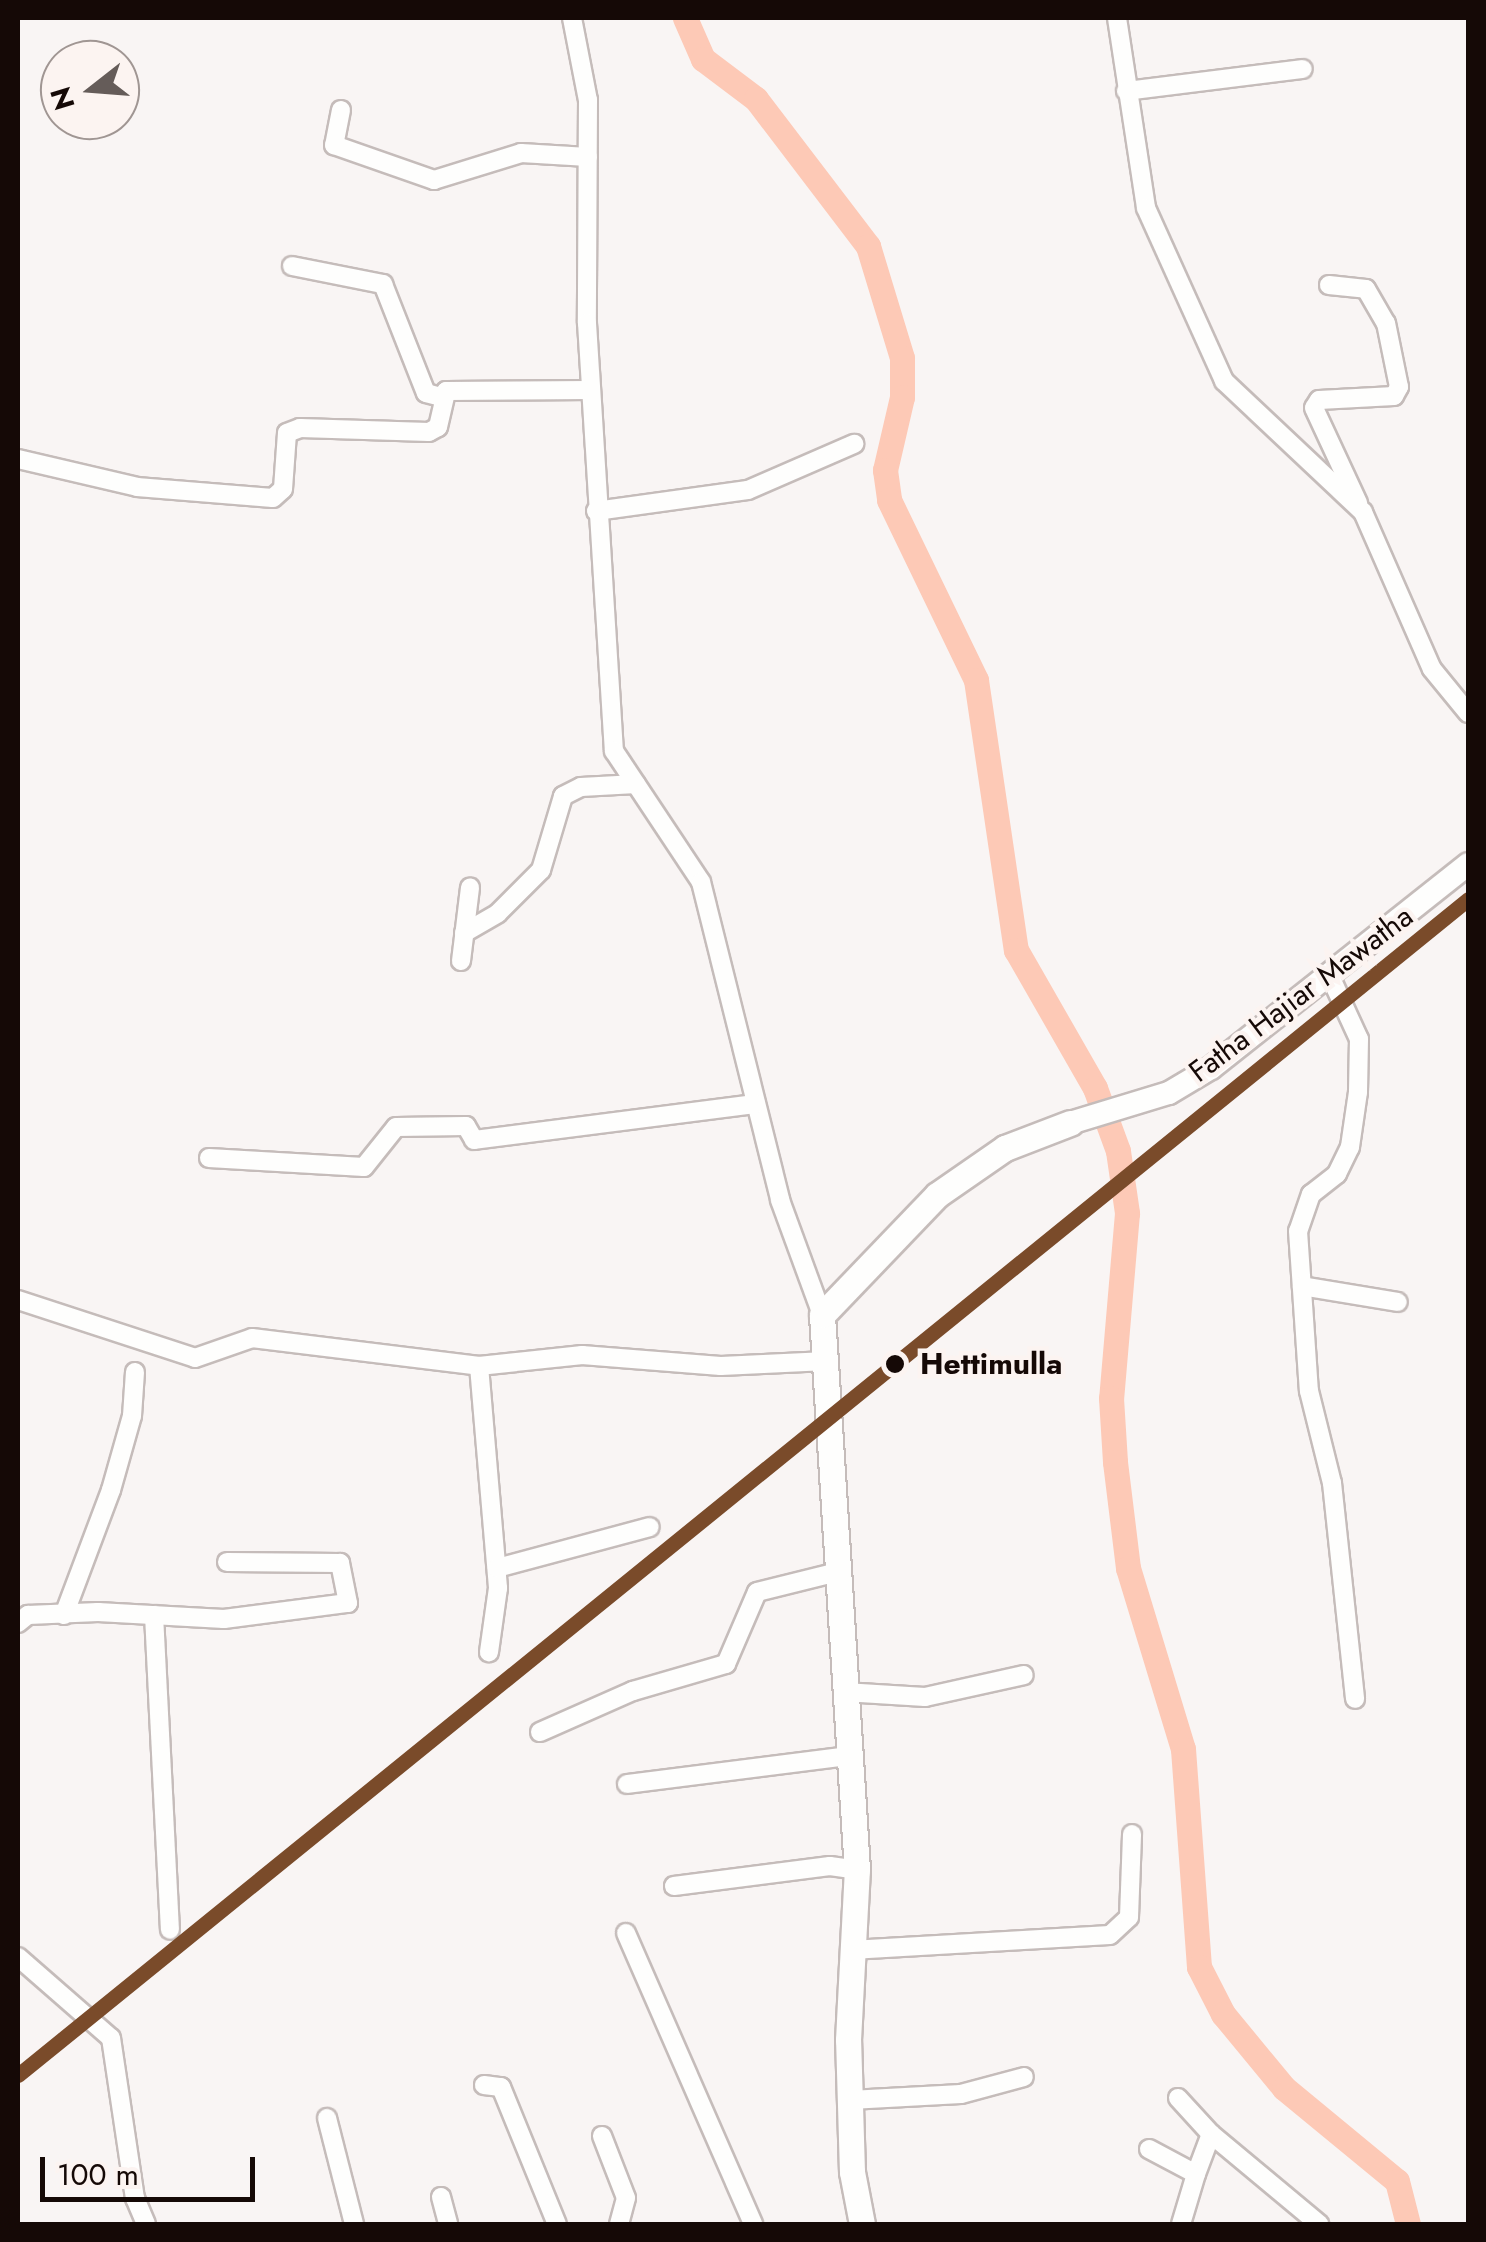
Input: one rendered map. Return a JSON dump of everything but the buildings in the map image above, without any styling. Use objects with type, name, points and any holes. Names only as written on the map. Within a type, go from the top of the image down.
[{"type":"main road","points":[[862,2224],[852,2172],[850,2100],[851,1950],[857,1870],[822,1315],[937,1195],[1005,1148],[1070,1124]]},
{"type":"street","points":[[572,18],[588,100],[590,390],[614,751],[701,882],[780,1200],[822,1315]]},
{"type":"street","points":[[1117,18],[1146,208],[1224,381],[1363,512]]},
{"type":"street","points":[[1126,91],[1303,69]]},
{"type":"street","points":[[341,110],[334,145],[434,180],[521,153],[588,156]]},
{"type":"street","points":[[292,266],[383,284],[426,394],[440,397]]},
{"type":"street","points":[[1328,285],[1366,290],[1386,323],[1399,387],[1394,396],[1319,400],[1314,408],[1432,669],[1468,713]]},
{"type":"street","points":[[18,459],[137,487],[273,498],[282,489],[287,432],[429,432],[438,426],[440,397],[446,392],[590,390]]},
{"type":"street","points":[[596,510],[748,490],[854,444]]},
{"type":"street","points":[[464,933],[498,913],[541,870],[563,796],[581,787],[636,784]]},
{"type":"street","name":"Fatha Hajiar Mawatha","points":[[1070,1124],[1169,1093],[1211,1068],[1468,864]]},
{"type":"street","points":[[461,961],[470,888]]},
{"type":"street","points":[[1330,976],[1359,1040],[1358,1092],[1350,1147],[1337,1174],[1311,1194],[1298,1231],[1309,1391],[1332,1483],[1354,1699]]},
{"type":"street","points":[[210,1158],[364,1166],[396,1127],[466,1126],[474,1140],[756,1104]]},
{"type":"street","points":[[1302,1286],[1398,1302]]},
{"type":"street","points":[[18,1300],[195,1358],[252,1338],[479,1366],[582,1356],[720,1366],[827,1360]]},
{"type":"street","points":[[479,1366],[496,1568],[489,1652]]},
{"type":"street","points":[[64,1615],[111,1490],[132,1416],[135,1372]]},
{"type":"street","points":[[496,1568],[650,1527]]},
{"type":"street","points":[[18,1622],[28,1615],[224,1619],[348,1603],[340,1563],[227,1562]]},
{"type":"street","points":[[540,1732],[632,1691],[726,1664],[757,1592],[837,1572]]},
{"type":"street","points":[[154,1615],[170,1930]]},
{"type":"street","points":[[844,1692],[925,1697],[1024,1675]]},
{"type":"street","points":[[627,1784],[848,1756]]},
{"type":"street","points":[[851,1950],[1110,1934],[1128,1917],[1132,1834]]},
{"type":"street","points":[[674,1886],[830,1866],[857,1870]]},
{"type":"street","points":[[626,1933],[753,2224]]},
{"type":"street","points":[[18,1957],[111,2038],[135,2198],[146,2224]]},
{"type":"street","points":[[850,2100],[961,2094],[1024,2077]]},
{"type":"street","points":[[484,2086],[500,2087],[557,2224]]},
{"type":"street","points":[[1178,2098],[1210,2134],[1319,2224]]},
{"type":"street","points":[[328,2118],[354,2224]]},
{"type":"street","points":[[1181,2224],[1210,2134]]},
{"type":"street","points":[[602,2136],[626,2198],[619,2224]]},
{"type":"street","points":[[1149,2149],[1196,2174]]},
{"type":"street","points":[[441,2197],[448,2224]]},
{"type":"waterway","points":[[685,18],[703,59],[756,99],[868,246],[902,358],[902,397],[885,470],[889,500],[976,680],[1016,950],[1095,1088],[1118,1151],[1127,1213],[1111,1398],[1115,1462],[1128,1568],[1183,1749],[1199,1967],[1223,2014],[1284,2088],[1397,2181],[1408,2224]]},
{"type":"transit line","points":[[18,2075],[1468,899]]},
{"type":"place","name":"Hettimulla","points":[[895,1364]]}]
